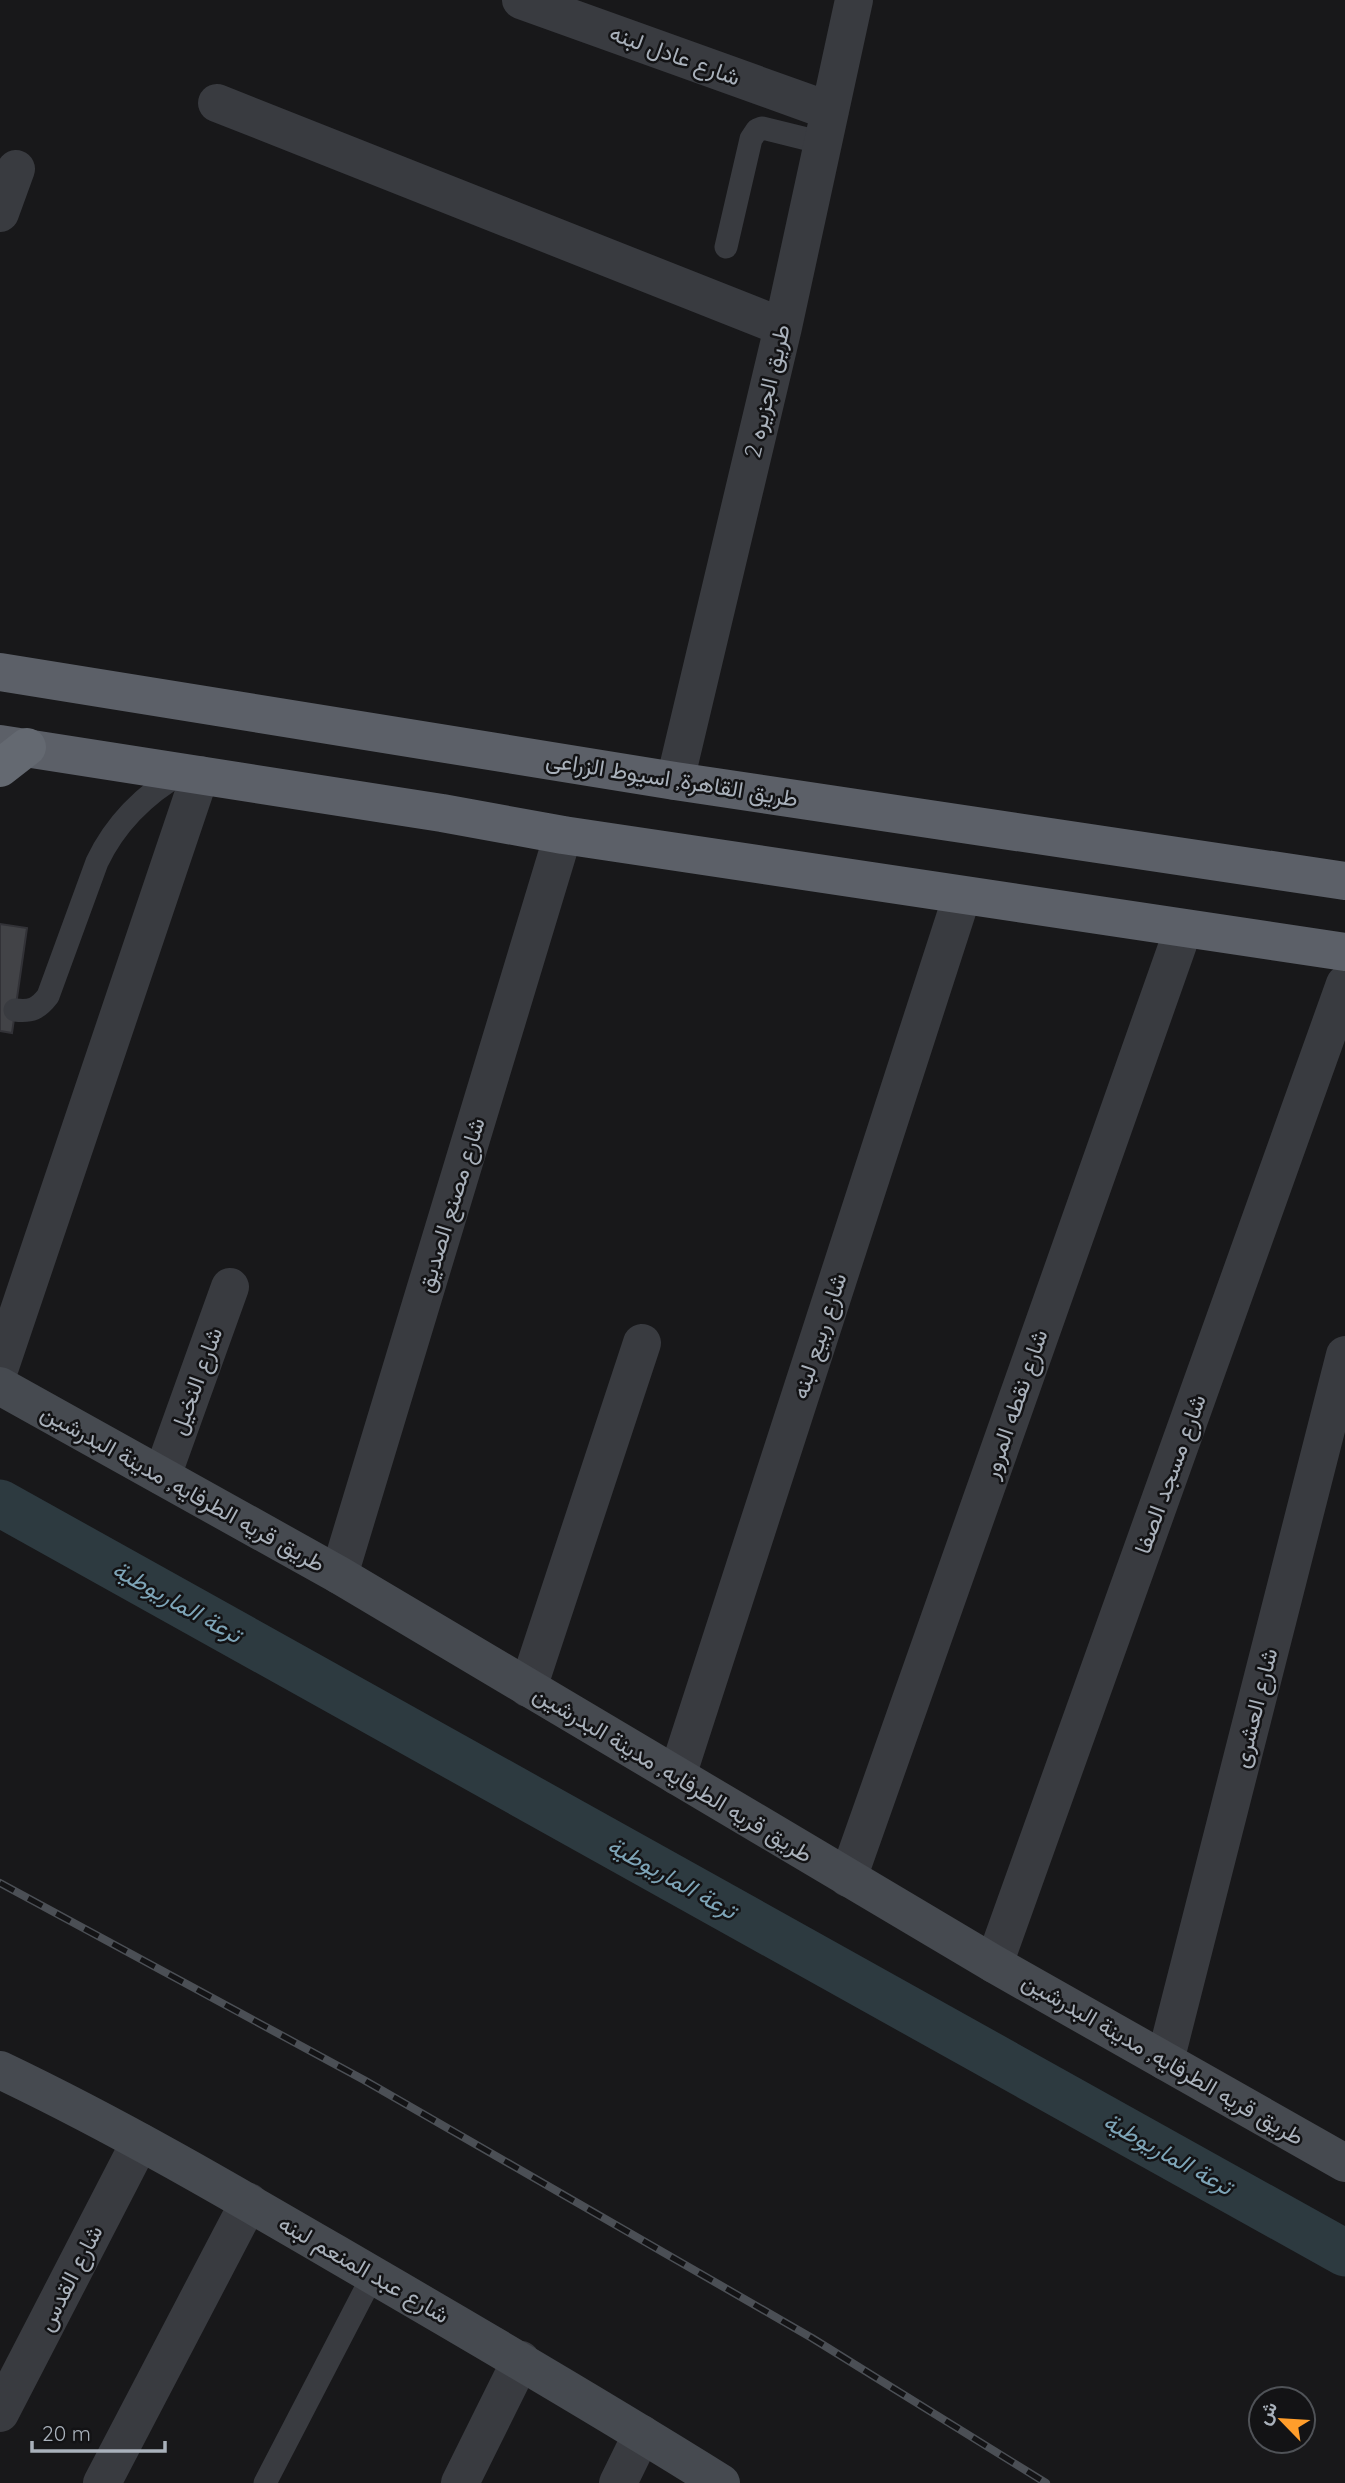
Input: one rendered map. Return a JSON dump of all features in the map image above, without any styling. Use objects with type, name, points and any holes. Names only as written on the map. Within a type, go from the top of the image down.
[{"type":"highway","name":"طريق القاهرة, اسيوط الزراعى","points":[[0,672],[675,781],[1345,881]]},
{"type":"highway","points":[[9,753],[192,774],[563,835],[1183,930],[1345,952]]},
{"type":"main road","name":"طريق قريه الطرفايه, مدينة البدرشين","points":[[0,1386],[339,1575],[995,1964],[1345,2163]]},
{"type":"main road","name":"شارع عبد المنعم لبنه","points":[[0,2070],[249,2202],[521,2360],[721,2483]]},
{"type":"street","name":"شارع عادل لبنه","points":[[521,0],[826,127]]},
{"type":"street","name":"طريق الجزيره 2","points":[[675,781],[783,327],[854,0]]},
{"type":"street","points":[[217,103],[783,327]]},
{"type":"street","points":[[0,213],[16,169]]},
{"type":"street","points":[[0,1367],[192,774]]},
{"type":"street","name":"شارع مصنع الصديق","points":[[339,1575],[563,835]]},
{"type":"street","name":"شارع ربيع لبنه","points":[[677,1776],[962,896]]},
{"type":"street","name":"شارع نقطه المرور","points":[[848,1878],[1183,930]]},
{"type":"street","name":"شارع مسجد الصفا","points":[[995,1964],[1345,984]]},
{"type":"street","name":"شارع النخيل","points":[[162,1476],[230,1287]]},
{"type":"street","points":[[528,1688],[642,1343]]},
{"type":"street","name":"شارع العشرى","points":[[1165,2061],[1345,1355]]},
{"type":"street","name":"شارع القدس","points":[[0,2413],[140,2142]]},
{"type":"street","points":[[102,2483],[249,2202]]},
{"type":"street","points":[[460,2483],[521,2360]]},
{"type":"street","points":[[618,2483],[642,2434]]},
{"type":"lane","points":[[726,247],[751,139],[757,130],[826,127]]},
{"type":"lane","points":[[15,1010],[35,1009],[48,996],[97,862],[120,823],[160,786],[192,774]]},
{"type":"lane","points":[[265,2483],[373,2275]]},
{"type":"building","points":[[0,924],[27,928],[12,1033],[0,1031]]},
{"type":"waterway","name":"ترعة الماريوطية","points":[[0,1503],[1345,2253]]},
{"type":"railway","points":[[0,1883],[364,2080],[812,2338],[1046,2483]]}]
